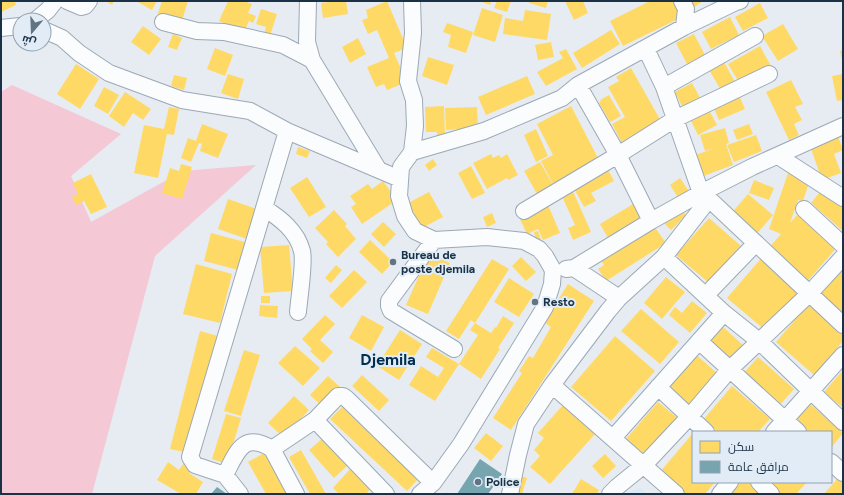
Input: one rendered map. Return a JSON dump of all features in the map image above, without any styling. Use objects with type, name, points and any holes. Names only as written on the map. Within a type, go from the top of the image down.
[{"type":"street","points":[[46,12],[55,1]]},
{"type":"street","points":[[67,1],[81,7],[85,6],[89,1]]},
{"type":"street","points":[[308,1],[307,42],[312,60],[378,169]]},
{"type":"street","points":[[412,1],[413,33],[408,81],[414,100],[416,126],[412,152],[401,167],[399,196],[405,216],[415,231],[434,240],[487,236],[524,241],[539,249],[553,270],[552,284],[545,307],[461,444],[433,483],[420,494]]},
{"type":"street","points":[[682,1],[686,9],[684,27]]},
{"type":"street","points":[[412,152],[484,131],[562,98],[578,85],[684,27],[740,1]]},
{"type":"street","points":[[163,22],[197,31],[224,32],[283,45],[312,60]]},
{"type":"street","points":[[1,28],[12,27]]},
{"type":"street","points":[[52,34],[62,38],[78,53],[109,73],[182,100],[250,111],[287,131],[400,179]]},
{"type":"street","points":[[664,87],[754,36]]},
{"type":"street","points":[[646,49],[664,87],[705,196],[843,325]]},
{"type":"street","points":[[524,211],[675,119],[769,74]]},
{"type":"street","points":[[578,85],[618,155],[651,221]]},
{"type":"street","points":[[553,270],[574,268],[651,221],[705,196],[752,167],[843,126]]},
{"type":"street","points":[[240,494],[225,475],[194,465],[190,457],[287,131]]},
{"type":"street","points":[[778,156],[843,198]]},
{"type":"street","points":[[510,494],[526,424],[552,385],[619,298],[664,257],[705,196]]},
{"type":"street","points":[[264,208],[281,218],[293,233],[302,251],[298,312]]},
{"type":"street","points":[[804,209],[843,245]]},
{"type":"street","points":[[434,240],[389,301],[389,306],[391,311],[454,349]]},
{"type":"street","points":[[706,295],[756,243]]},
{"type":"street","points":[[664,257],[724,313],[759,341],[809,391],[843,422]]},
{"type":"street","points":[[610,494],[644,466],[690,416],[730,369],[809,294],[843,257]]},
{"type":"street","points":[[574,268],[619,298]]},
{"type":"street","points":[[613,438],[724,313]]},
{"type":"street","points":[[699,341],[797,431]]},
{"type":"street","points":[[775,431],[809,391],[843,355]]},
{"type":"street","points":[[552,385],[676,494]]},
{"type":"street","points":[[658,387],[705,431]]},
{"type":"street","points":[[272,449],[315,420],[338,396],[343,396],[433,483]]},
{"type":"street","points":[[315,420],[386,494]]},
{"type":"street","points":[[225,475],[244,444],[253,441],[262,443],[272,449],[296,494]]},
{"type":"street","points":[[832,463],[843,473]]},
{"type":"street","points":[[720,494],[729,483]]},
{"type":"street","points":[[759,483],[771,494]]},
{"type":"shaded area","points":[[12,85],[121,134],[71,176],[91,222],[183,171],[256,165],[155,256],[92,494],[1,494],[1,92]]},
{"type":"shaded area","points":[[640,488],[647,494],[625,494]]},
{"type":"building: سكن","points":[[1,1],[15,1],[16,5],[1,12]]},
{"type":"building: سكن","points":[[106,1],[114,1],[112,5]]},
{"type":"building: سكن","points":[[136,1],[157,1],[152,10]]},
{"type":"building: سكن","points":[[162,1],[188,1],[181,24],[157,16]]},
{"type":"building: سكن","points":[[228,1],[244,1],[252,4],[248,13],[256,16],[253,23],[249,21],[244,32],[219,21]]},
{"type":"building: سكن","points":[[346,1],[348,14],[323,18],[321,3]]},
{"type":"building: سكن","points":[[387,1],[407,48],[394,53],[407,82],[387,90],[384,84],[376,87],[367,67],[389,58],[377,30],[368,34],[362,20],[368,18],[366,10]]},
{"type":"building: سكن","points":[[482,1],[491,1],[490,5]]},
{"type":"building: سكن","points":[[497,1],[511,1],[507,12],[494,8]]},
{"type":"building: سكن","points":[[530,1],[548,1],[546,8],[529,3]]},
{"type":"building: سكن","points":[[565,1],[583,1],[588,13],[574,20]]},
{"type":"building: سكن","points":[[650,1],[676,1],[684,16],[623,46],[610,21]]},
{"type":"building: سكن","points":[[689,1],[703,1],[693,8]]},
{"type":"building: سكن","points":[[760,3],[768,18],[743,31],[735,17]]},
{"type":"building: سكن","points":[[482,8],[503,15],[495,42],[473,35]]},
{"type":"building: سكن","points":[[261,9],[277,14],[270,36],[264,34],[266,27],[256,24]]},
{"type":"building: سكن","points":[[525,10],[551,14],[547,40],[503,34],[505,18],[523,21]]},
{"type":"building: سكن","points":[[730,17],[739,35],[711,49],[702,32]]},
{"type":"building: سكن","points":[[447,23],[473,32],[466,53],[448,47],[451,35],[443,32]]},
{"type":"building: سكن","points":[[783,24],[798,49],[778,61],[762,36]]},
{"type":"building: سكن","points":[[143,26],[161,39],[149,55],[131,42]]},
{"type":"building: سكن","points":[[611,30],[620,44],[582,68],[573,53]]},
{"type":"building: سكن","points":[[173,34],[182,38],[177,50],[168,47]]},
{"type":"building: سكن","points":[[694,34],[705,55],[687,64],[676,43]]},
{"type":"building: سكن","points":[[358,38],[366,54],[350,63],[342,47]]},
{"type":"building: سكن","points":[[551,42],[554,57],[538,60],[535,45]]},
{"type":"building: سكن","points":[[760,46],[771,66],[740,84],[728,64]]},
{"type":"building: سكن","points":[[215,48],[233,55],[225,76],[207,69]]},
{"type":"building: سكن","points":[[566,49],[577,69],[546,86],[537,72],[563,58],[559,52]]},
{"type":"building: سكن","points":[[843,50],[843,60],[842,60],[840,51]]},
{"type":"building: سكن","points":[[428,57],[454,65],[447,85],[422,76]]},
{"type":"building: سكن","points":[[724,62],[735,82],[721,90],[709,70]]},
{"type":"building: سكن","points":[[76,64],[99,79],[80,109],[57,94]]},
{"type":"building: سكن","points":[[631,68],[662,123],[623,145],[612,124],[625,117],[608,87],[619,81],[616,77]]},
{"type":"building: سكن","points":[[228,74],[244,79],[238,99],[221,93]]},
{"type":"building: سكن","points":[[843,74],[843,100],[837,101],[832,76]]},
{"type":"building: سكن","points":[[174,75],[187,78],[184,90],[171,86]]},
{"type":"building: سكن","points":[[527,76],[535,94],[486,115],[478,97]]},
{"type":"building: سكن","points":[[791,80],[803,104],[795,107],[802,120],[794,124],[799,135],[789,140],[766,92]]},
{"type":"building: سكن","points":[[692,83],[703,103],[685,112],[675,92]]},
{"type":"building: سكن","points":[[104,87],[119,95],[108,114],[94,106]]},
{"type":"building: سكن","points":[[125,92],[151,109],[143,120],[133,113],[124,127],[109,116]]},
{"type":"building: سكن","points":[[738,93],[745,109],[719,120],[712,104]]},
{"type":"building: سكن","points":[[609,95],[621,116],[610,122],[599,103],[601,101],[600,100]]},
{"type":"building: سكن","points":[[444,106],[445,135],[437,135],[437,132],[426,132],[425,107]]},
{"type":"building: سكن","points":[[571,106],[600,162],[555,188],[541,161],[553,155],[537,124]]},
{"type":"building: سكن","points":[[707,106],[717,125],[698,135],[688,115]]},
{"type":"building: سكن","points":[[169,107],[179,109],[174,135],[167,134],[158,178],[134,173],[144,125],[164,129]]},
{"type":"building: سكن","points":[[477,107],[478,128],[446,130],[445,108]]},
{"type":"building: سكن","points":[[202,124],[228,134],[218,158],[200,151],[202,144],[199,143],[191,162],[181,158],[188,138],[196,141]]},
{"type":"building: سكن","points":[[749,124],[753,134],[737,140],[733,130]]},
{"type":"building: سكن","points":[[725,128],[729,143],[726,144],[733,165],[698,178],[690,157],[715,148],[705,151],[700,135]]},
{"type":"building: سكن","points":[[536,129],[548,156],[536,162],[524,135]]},
{"type":"building: سكن","points":[[756,135],[762,151],[734,162],[727,145]]},
{"type":"building: سكن","points":[[838,136],[843,150],[834,154],[841,173],[822,180],[810,146]]},
{"type":"building: سكن","points":[[298,147],[310,151],[307,158],[296,154]]},
{"type":"building: سكن","points":[[491,154],[493,158],[499,155],[501,158],[507,154],[518,175],[508,180],[507,178],[487,189],[473,163]]},
{"type":"building: سكن","points":[[433,159],[437,165],[429,171],[425,165]]},
{"type":"building: سكن","points":[[540,162],[553,185],[537,194],[524,171]]},
{"type":"building: سكن","points":[[181,164],[192,167],[182,199],[162,193],[170,168],[179,171]]},
{"type":"building: سكن","points":[[471,166],[485,193],[472,199],[458,173]]},
{"type":"building: سكن","points":[[606,166],[614,181],[591,193],[596,201],[584,207],[572,185]]},
{"type":"building: سكن","points":[[789,170],[811,177],[803,201],[798,200],[790,223],[799,213],[838,246],[805,284],[766,251],[781,234],[769,229]]},
{"type":"building: سكن","points":[[91,174],[107,207],[91,214],[84,201],[76,205],[72,197],[78,194],[73,183]]},
{"type":"building: سكن","points":[[307,177],[326,207],[309,217],[290,188]]},
{"type":"building: سكن","points":[[680,178],[690,193],[679,199],[670,185]]},
{"type":"building: سكن","points":[[754,180],[774,188],[769,200],[749,193]]},
{"type":"building: سكن","points":[[383,181],[397,200],[362,224],[351,207],[356,204],[350,196],[368,184],[372,189]]},
{"type":"building: سكن","points":[[823,188],[843,205],[843,231],[811,203]]},
{"type":"building: سكن","points":[[572,189],[591,232],[573,240],[568,228],[575,225],[561,194]]},
{"type":"building: سكن","points":[[429,192],[443,217],[422,228],[408,203]]},
{"type":"building: سكن","points":[[748,194],[773,215],[754,237],[729,216]]},
{"type":"building: سكن","points":[[228,199],[260,210],[250,240],[218,229]]},
{"type":"building: سكن","points":[[633,204],[642,218],[608,238],[600,224]]},
{"type":"building: سكن","points":[[548,205],[560,233],[543,240],[538,229],[527,234],[519,217]]},
{"type":"building: سكن","points":[[679,207],[686,215],[671,230],[664,223]]},
{"type":"building: سكن","points":[[334,210],[347,224],[345,226],[356,239],[338,257],[326,244],[328,242],[315,228]]},
{"type":"building: سكن","points":[[492,213],[496,223],[487,227],[483,217]]},
{"type":"building: سكن","points":[[709,218],[741,246],[709,283],[676,255]]},
{"type":"building: سكن","points":[[383,222],[396,234],[384,247],[371,234]]},
{"type":"building: سكن","points":[[654,226],[666,243],[606,281],[598,269],[604,265],[600,259]]},
{"type":"building: سكن","points":[[538,231],[542,243],[537,244],[534,232]]},
{"type":"building: سكن","points":[[211,233],[245,242],[238,270],[204,261]]},
{"type":"building: سكن","points":[[370,240],[393,262],[382,274],[359,252]]},
{"type":"building: سكن","points":[[289,245],[293,291],[264,293],[260,247]]},
{"type":"building: سكن","points":[[429,253],[450,263],[428,314],[406,305]]},
{"type":"building: سكن","points":[[764,255],[802,288],[765,330],[727,298]]},
{"type":"building: سكن","points":[[521,257],[536,272],[526,281],[512,266]]},
{"type":"building: سكن","points":[[492,259],[509,269],[475,323],[471,320],[459,339],[446,331]]},
{"type":"building: سكن","points":[[196,264],[232,274],[220,323],[183,314]]},
{"type":"building: سكن","points":[[336,265],[342,270],[331,283],[325,278]]},
{"type":"building: سكن","points":[[843,265],[843,318],[817,295]]},
{"type":"building: سكن","points":[[354,270],[367,282],[342,308],[329,296]]},
{"type":"building: سكن","points":[[666,277],[685,292],[662,319],[644,303]]},
{"type":"building: سكن","points":[[509,278],[534,294],[519,317],[494,302]]},
{"type":"building: سكن","points":[[568,284],[594,301],[511,430],[493,418],[522,373],[519,371],[529,356],[533,358],[551,327],[544,322]]},
{"type":"building: سكن","points":[[261,296],[270,296],[270,303],[261,303]]},
{"type":"building: سكن","points":[[692,301],[707,313],[690,333],[669,315],[675,307],[682,313]]},
{"type":"building: سكن","points":[[811,301],[843,329],[843,341],[814,375],[776,342]]},
{"type":"building: سكن","points":[[260,305],[278,306],[277,318],[259,316]]},
{"type":"building: سكن","points":[[641,309],[679,342],[660,364],[621,331]]},
{"type":"building: سكن","points":[[325,315],[335,324],[320,340],[333,352],[323,363],[310,351],[312,349],[302,339]]},
{"type":"building: سكن","points":[[362,315],[384,327],[371,351],[349,338]]},
{"type":"building: سكن","points":[[503,316],[514,323],[481,379],[459,364],[478,335],[470,330],[475,323],[491,333],[495,327],[496,328]]},
{"type":"building: سكن","points":[[723,327],[743,345],[729,360],[709,343]]},
{"type":"building: سكن","points":[[400,330],[422,344],[399,380],[377,366]]},
{"type":"building: سكن","points":[[200,331],[218,336],[189,453],[170,449]]},
{"type":"building: سكن","points":[[615,336],[655,371],[611,421],[571,387]]},
{"type":"building: سكن","points":[[295,346],[320,368],[303,386],[278,363]]},
{"type":"building: سكن","points":[[432,348],[459,364],[435,401],[409,385],[421,366],[438,377],[444,368],[426,357]]},
{"type":"building: سكن","points":[[244,350],[260,355],[241,416],[224,411]]},
{"type":"building: سكن","points":[[693,352],[718,374],[690,407],[665,385]]},
{"type":"building: سكن","points":[[758,357],[794,389],[779,406],[742,375]]},
{"type":"building: سكن","points":[[843,370],[843,408],[824,392]]},
{"type":"building: سكن","points":[[362,375],[389,400],[379,411],[352,386]]},
{"type":"building: سكن","points":[[328,376],[341,388],[323,407],[310,395]]},
{"type":"building: سكن","points":[[732,386],[770,419],[759,431],[716,431],[703,420]]},
{"type":"building: سكن","points":[[294,396],[309,410],[283,437],[268,423]]},
{"type":"building: سكن","points":[[658,402],[680,420],[648,457],[626,439]]},
{"type":"building: سكن","points":[[809,403],[843,433],[832,447],[832,431],[804,431],[793,422]]},
{"type":"building: سكن","points":[[563,405],[595,434],[550,484],[530,467],[540,456],[534,450],[544,438],[538,433]]},
{"type":"building: سكن","points":[[343,406],[419,478],[407,491],[330,419]]},
{"type":"building: سكن","points":[[226,414],[241,418],[227,464],[212,459]]},
{"type":"building: سكن","points":[[486,433],[503,446],[491,461],[474,448]]},
{"type":"building: سكن","points":[[692,434],[692,483],[714,483],[705,494],[686,494],[660,472]]},
{"type":"building: سكن","points":[[323,438],[347,466],[334,478],[309,450]]},
{"type":"building: سكن","points":[[301,450],[326,494],[310,494],[289,457]]},
{"type":"building: سكن","points":[[266,452],[292,494],[266,494],[248,462]]},
{"type":"building: سكن","points":[[605,454],[616,466],[603,478],[592,466]]},
{"type":"building: سكن","points":[[185,461],[193,466],[189,473],[203,482],[196,494],[181,494],[157,480],[168,462],[179,470]]},
{"type":"building: سكن","points":[[351,468],[372,487],[366,494],[339,494],[333,488]]},
{"type":"building: سكن","points":[[518,475],[527,478],[522,494],[512,494]]},
{"type":"building: سكن","points":[[838,478],[843,483],[843,494],[824,494]]},
{"type":"building: سكن","points":[[581,479],[599,490],[597,494],[572,494]]},
{"type":"building: سكن","points":[[736,483],[752,483],[765,494],[727,494]]},
{"type":"building: سكن","points":[[766,483],[806,483],[796,494],[779,494]]},
{"type":"building: مرافق عامة","points":[[480,459],[502,474],[488,494],[457,494]]},
{"type":"building: مرافق عامة","points":[[217,487],[227,494],[211,494]]},
{"type":"place","name":"Bureau de poste djemila","points":[[393,262]]},
{"type":"place","name":"Resto","points":[[535,302]]},
{"type":"place","name":"Police","points":[[478,482]]},
{"type":"district","name":"Djemila","points":[[388,359]]}]
